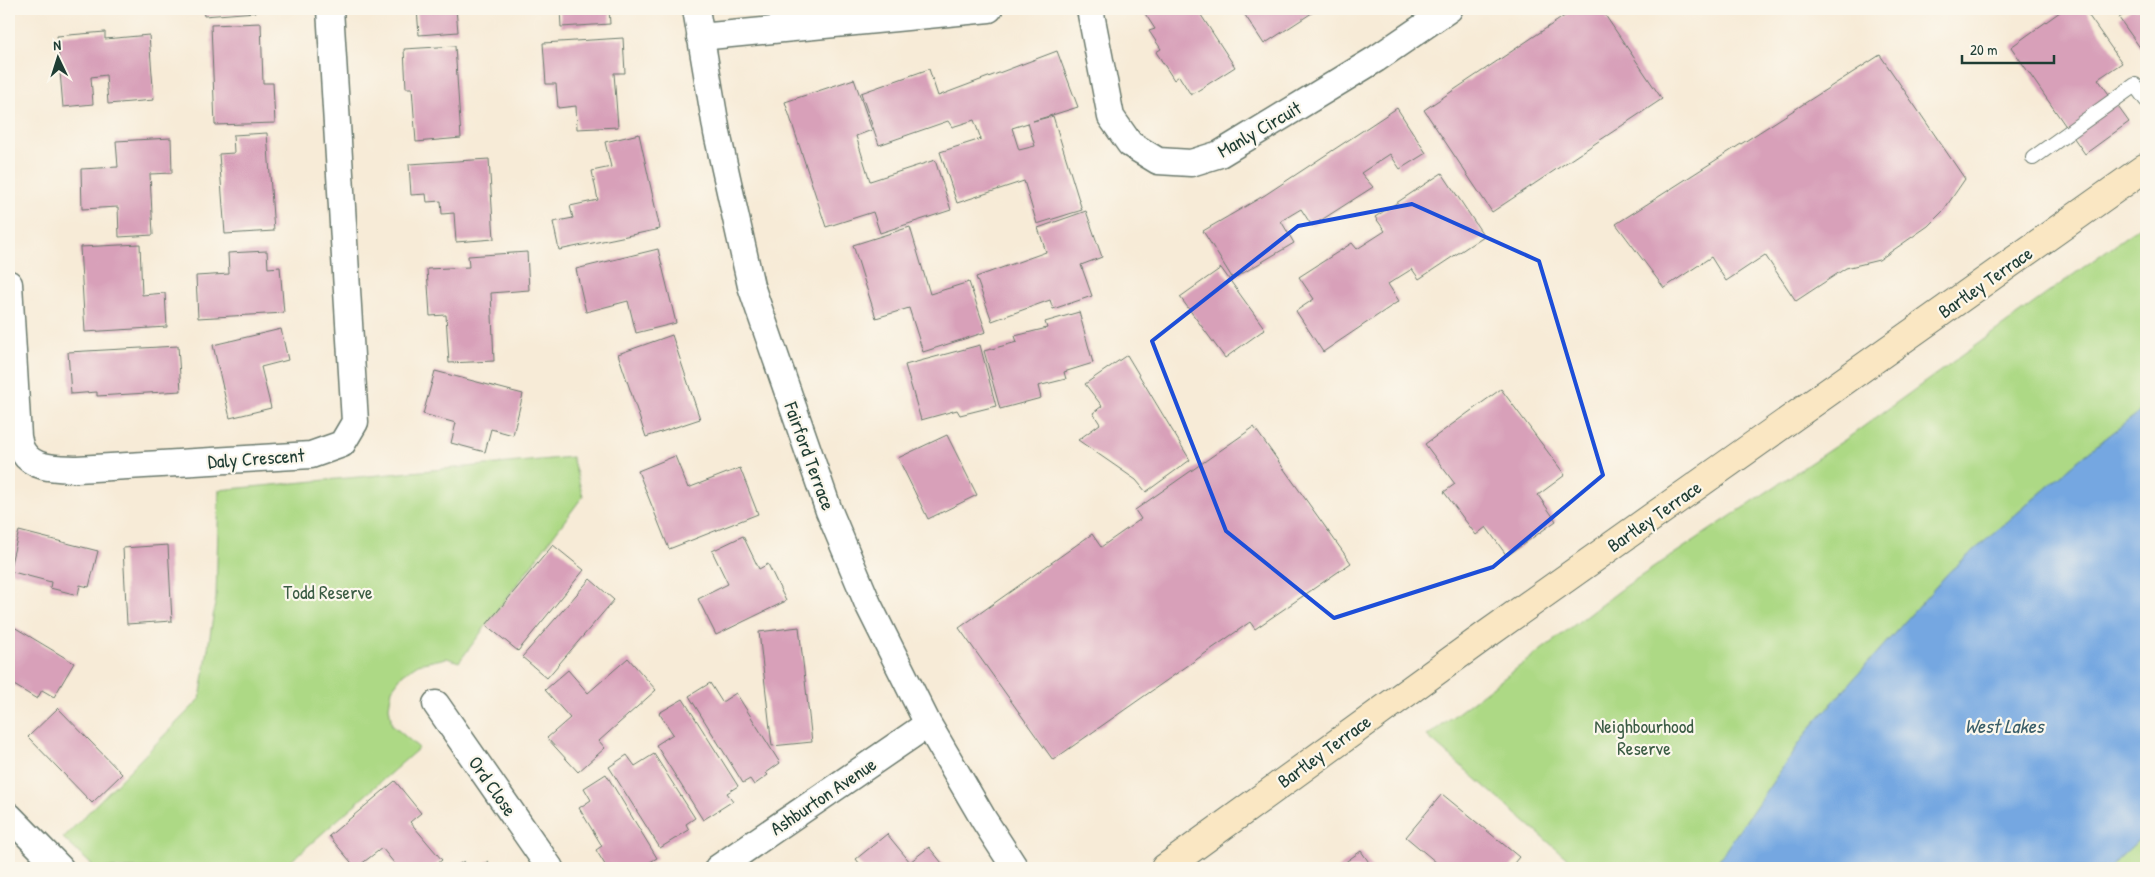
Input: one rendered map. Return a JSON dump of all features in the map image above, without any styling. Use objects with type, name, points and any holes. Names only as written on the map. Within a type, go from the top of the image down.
[{"type":"street","name":"Daly Crescent","points":[[9,284],[18,436],[22,452],[34,463],[52,468],[77,469],[302,456],[311,455],[342,444],[355,422],[330,9]]},
{"type":"street","name":"Fairford Terrace","points":[[696,9],[717,133],[751,286],[829,511],[868,604],[928,724],[1015,868]]},
{"type":"street","points":[[700,37],[989,9]]},
{"type":"street","name":"Manly Circuit","points":[[1090,9],[1111,117],[1130,144],[1158,161],[1191,164],[1220,154],[1376,58],[1449,9]]},
{"type":"street","name":"Bartley Terrace","points":[[1165,868],[1486,635],[2146,167]]},
{"type":"street","name":"Ord Close","points":[[436,704],[550,868]]},
{"type":"street","name":"Ashburton Avenue","points":[[718,868],[928,724]]},
{"type":"street","points":[[9,816],[60,868]]},
{"type":"lane","points":[[2033,158],[2135,84],[2146,100]]},
{"type":"highlighted area","points":[[1412,204],[1539,261],[1603,475],[1493,567],[1334,618],[1226,531],[1152,341],[1298,226]]},
{"type":"green space","name":"Neighbourhood Reserve","points":[[2146,222],[2146,407],[2088,452],[1949,572],[1811,727],[1713,868],[1578,868],[1427,736],[1626,586],[1849,437]]},
{"type":"green space","name":"Todd Reserve","points":[[572,457],[583,496],[459,662],[447,658],[418,664],[403,674],[392,689],[389,707],[392,725],[419,748],[283,868],[95,868],[63,838],[200,699],[216,598],[219,490]]},
{"type":"green space","points":[[2146,833],[2146,868],[2109,868]]},
{"type":"water","name":"West Lakes","points":[[2146,407],[2146,833],[2109,868],[1713,868],[1811,727],[1949,572],[2088,452]]},
{"type":"building","points":[[203,9],[256,9],[256,12],[204,16]]},
{"type":"building","points":[[417,9],[456,9],[458,32],[419,35]]},
{"type":"building","points":[[560,9],[609,9],[610,24],[561,27]]},
{"type":"building","points":[[1142,9],[1197,9],[1235,67],[1191,95],[1179,76],[1174,80],[1156,52],[1161,49],[1149,31],[1155,29]]},
{"type":"building","points":[[1241,9],[1318,9],[1264,44]]},
{"type":"building","points":[[1575,9],[1601,9],[1662,99],[1492,212],[1424,110]]},
{"type":"building","points":[[2064,9],[2084,9],[2122,63],[2098,79],[2129,122],[2085,154],[2011,47]]},
{"type":"building","points":[[2132,9],[2146,9],[2146,56],[2119,18]]},
{"type":"building","points":[[261,23],[263,83],[273,83],[275,123],[215,125],[211,25]]},
{"type":"building","points":[[105,32],[105,39],[149,35],[154,100],[108,104],[106,75],[91,77],[93,104],[63,107],[57,36]]},
{"type":"building","points":[[623,38],[625,73],[614,73],[618,127],[577,129],[576,106],[558,108],[556,84],[546,84],[543,43]]},
{"type":"building","points":[[455,46],[461,138],[416,142],[412,88],[406,88],[404,49]]},
{"type":"building","points":[[1057,51],[1078,107],[1033,121],[1053,116],[1082,210],[1037,224],[1024,181],[957,203],[940,152],[981,139],[974,120],[952,127],[948,121],[879,145],[861,93],[929,69],[938,96]],"holes":[[[1028,123],[1035,146],[1019,150],[1012,128]]]},
{"type":"building","points":[[1880,55],[1965,179],[1943,211],[1928,226],[1879,260],[1846,268],[1796,301],[1765,255],[1726,281],[1711,257],[1664,288],[1616,224]]},
{"type":"building","points":[[854,79],[872,130],[856,136],[870,181],[935,160],[951,210],[880,233],[873,212],[826,227],[785,102]]},
{"type":"building","points":[[1397,108],[1426,153],[1400,169],[1390,154],[1361,173],[1373,187],[1312,226],[1301,209],[1281,221],[1294,243],[1233,279],[1203,231],[1265,195]]},
{"type":"building","points":[[267,133],[274,231],[225,234],[219,154],[234,153],[233,135]]},
{"type":"building","points":[[639,134],[660,229],[559,250],[553,222],[573,218],[570,206],[598,200],[592,171],[611,167],[605,142]]},
{"type":"building","points":[[171,138],[172,173],[150,174],[153,235],[119,237],[118,207],[82,209],[81,169],[118,167],[116,141]]},
{"type":"building","points":[[489,159],[494,239],[456,242],[454,213],[442,214],[441,201],[427,202],[426,194],[411,195],[409,164]]},
{"type":"building","points":[[1442,173],[1484,236],[1419,279],[1412,269],[1388,284],[1399,301],[1323,352],[1296,311],[1314,299],[1299,277],[1352,243],[1357,249],[1385,231],[1375,217]]},
{"type":"building","points":[[1086,211],[1102,257],[1081,265],[1092,296],[1053,309],[1050,300],[992,321],[976,277],[1046,252],[1038,228]]},
{"type":"building","points":[[910,227],[930,294],[969,282],[986,332],[923,352],[909,308],[876,318],[853,245]]},
{"type":"building","points":[[140,244],[142,295],[165,293],[167,327],[85,332],[80,247]]},
{"type":"building","points":[[658,249],[676,323],[636,333],[628,301],[586,312],[576,269]]},
{"type":"building","points":[[267,251],[268,268],[280,267],[284,313],[198,318],[196,276],[229,274],[228,253]]},
{"type":"building","points":[[527,252],[529,290],[491,293],[494,361],[449,363],[446,315],[430,316],[427,269],[469,267],[468,256]]},
{"type":"building","points":[[1221,268],[1265,329],[1225,358],[1180,297]]},
{"type":"building","points":[[1079,312],[1093,363],[1064,372],[1066,379],[1038,386],[1041,398],[1000,409],[984,351],[1017,342],[1015,336],[1047,328],[1045,322]]},
{"type":"building","points":[[281,329],[288,360],[261,367],[271,408],[230,418],[213,345]]},
{"type":"building","points":[[672,335],[700,419],[646,437],[618,354]]},
{"type":"building","points":[[980,345],[996,406],[960,415],[957,410],[921,420],[905,365]]},
{"type":"building","points":[[178,346],[181,391],[97,396],[97,392],[71,394],[68,352]]},
{"type":"building","points":[[1127,355],[1190,460],[1146,492],[1136,480],[1078,440],[1100,424],[1093,413],[1102,406],[1085,384]]},
{"type":"building","points":[[435,371],[523,394],[513,435],[491,429],[485,452],[451,443],[456,423],[423,414]]},
{"type":"building","points":[[1501,389],[1565,475],[1538,495],[1556,521],[1507,556],[1486,527],[1476,535],[1444,492],[1455,484],[1425,444]]},
{"type":"building","points":[[1254,427],[1351,563],[1255,629],[1250,622],[1053,760],[959,628],[1092,534],[1101,547],[1141,519],[1135,510]]},
{"type":"building","points":[[947,435],[977,495],[928,519],[898,458]]},
{"type":"building","points":[[675,456],[688,488],[740,468],[758,514],[669,549],[638,471]]},
{"type":"building","points":[[19,531],[98,551],[89,587],[80,585],[78,595],[50,588],[51,582],[9,571]]},
{"type":"building","points":[[743,536],[759,569],[768,564],[786,601],[716,635],[698,599],[728,584],[712,551]]},
{"type":"building","points":[[168,545],[172,621],[127,624],[123,548]]},
{"type":"building","points":[[553,545],[584,570],[518,651],[486,625]]},
{"type":"building","points":[[590,579],[614,600],[547,678],[522,657]]},
{"type":"building","points":[[9,624],[74,663],[54,697],[42,690],[37,699],[9,682]]},
{"type":"building","points":[[799,627],[812,742],[772,746],[759,632]]},
{"type":"building","points":[[628,658],[656,690],[599,741],[605,748],[578,772],[547,738],[570,718],[545,690],[568,670],[588,693]]},
{"type":"building","points":[[710,683],[722,702],[736,693],[780,763],[754,785],[750,779],[743,783],[689,696]]},
{"type":"building","points":[[683,699],[738,786],[727,793],[733,801],[703,820],[656,745],[673,734],[659,713]]},
{"type":"building","points":[[58,708],[122,774],[92,803],[28,737]]},
{"type":"building","points":[[654,754],[695,818],[686,824],[689,830],[660,848],[609,767],[627,755],[635,766]]},
{"type":"building","points":[[606,774],[657,858],[640,868],[607,868],[596,850],[602,846],[579,808],[591,800],[584,788]]},
{"type":"building","points":[[395,781],[421,813],[410,822],[442,860],[432,868],[398,868],[382,848],[356,868],[329,836]]},
{"type":"building","points":[[1442,794],[1519,857],[1510,868],[1443,868],[1406,837]]},
{"type":"building","points":[[887,834],[910,862],[929,847],[946,868],[863,868],[856,859]]},
{"type":"building","points":[[1361,851],[1373,868],[1337,868]]},
{"type":"building","points":[[464,861],[469,868],[453,868]]},
{"type":"building","points":[[488,861],[493,868],[478,868]]}]
